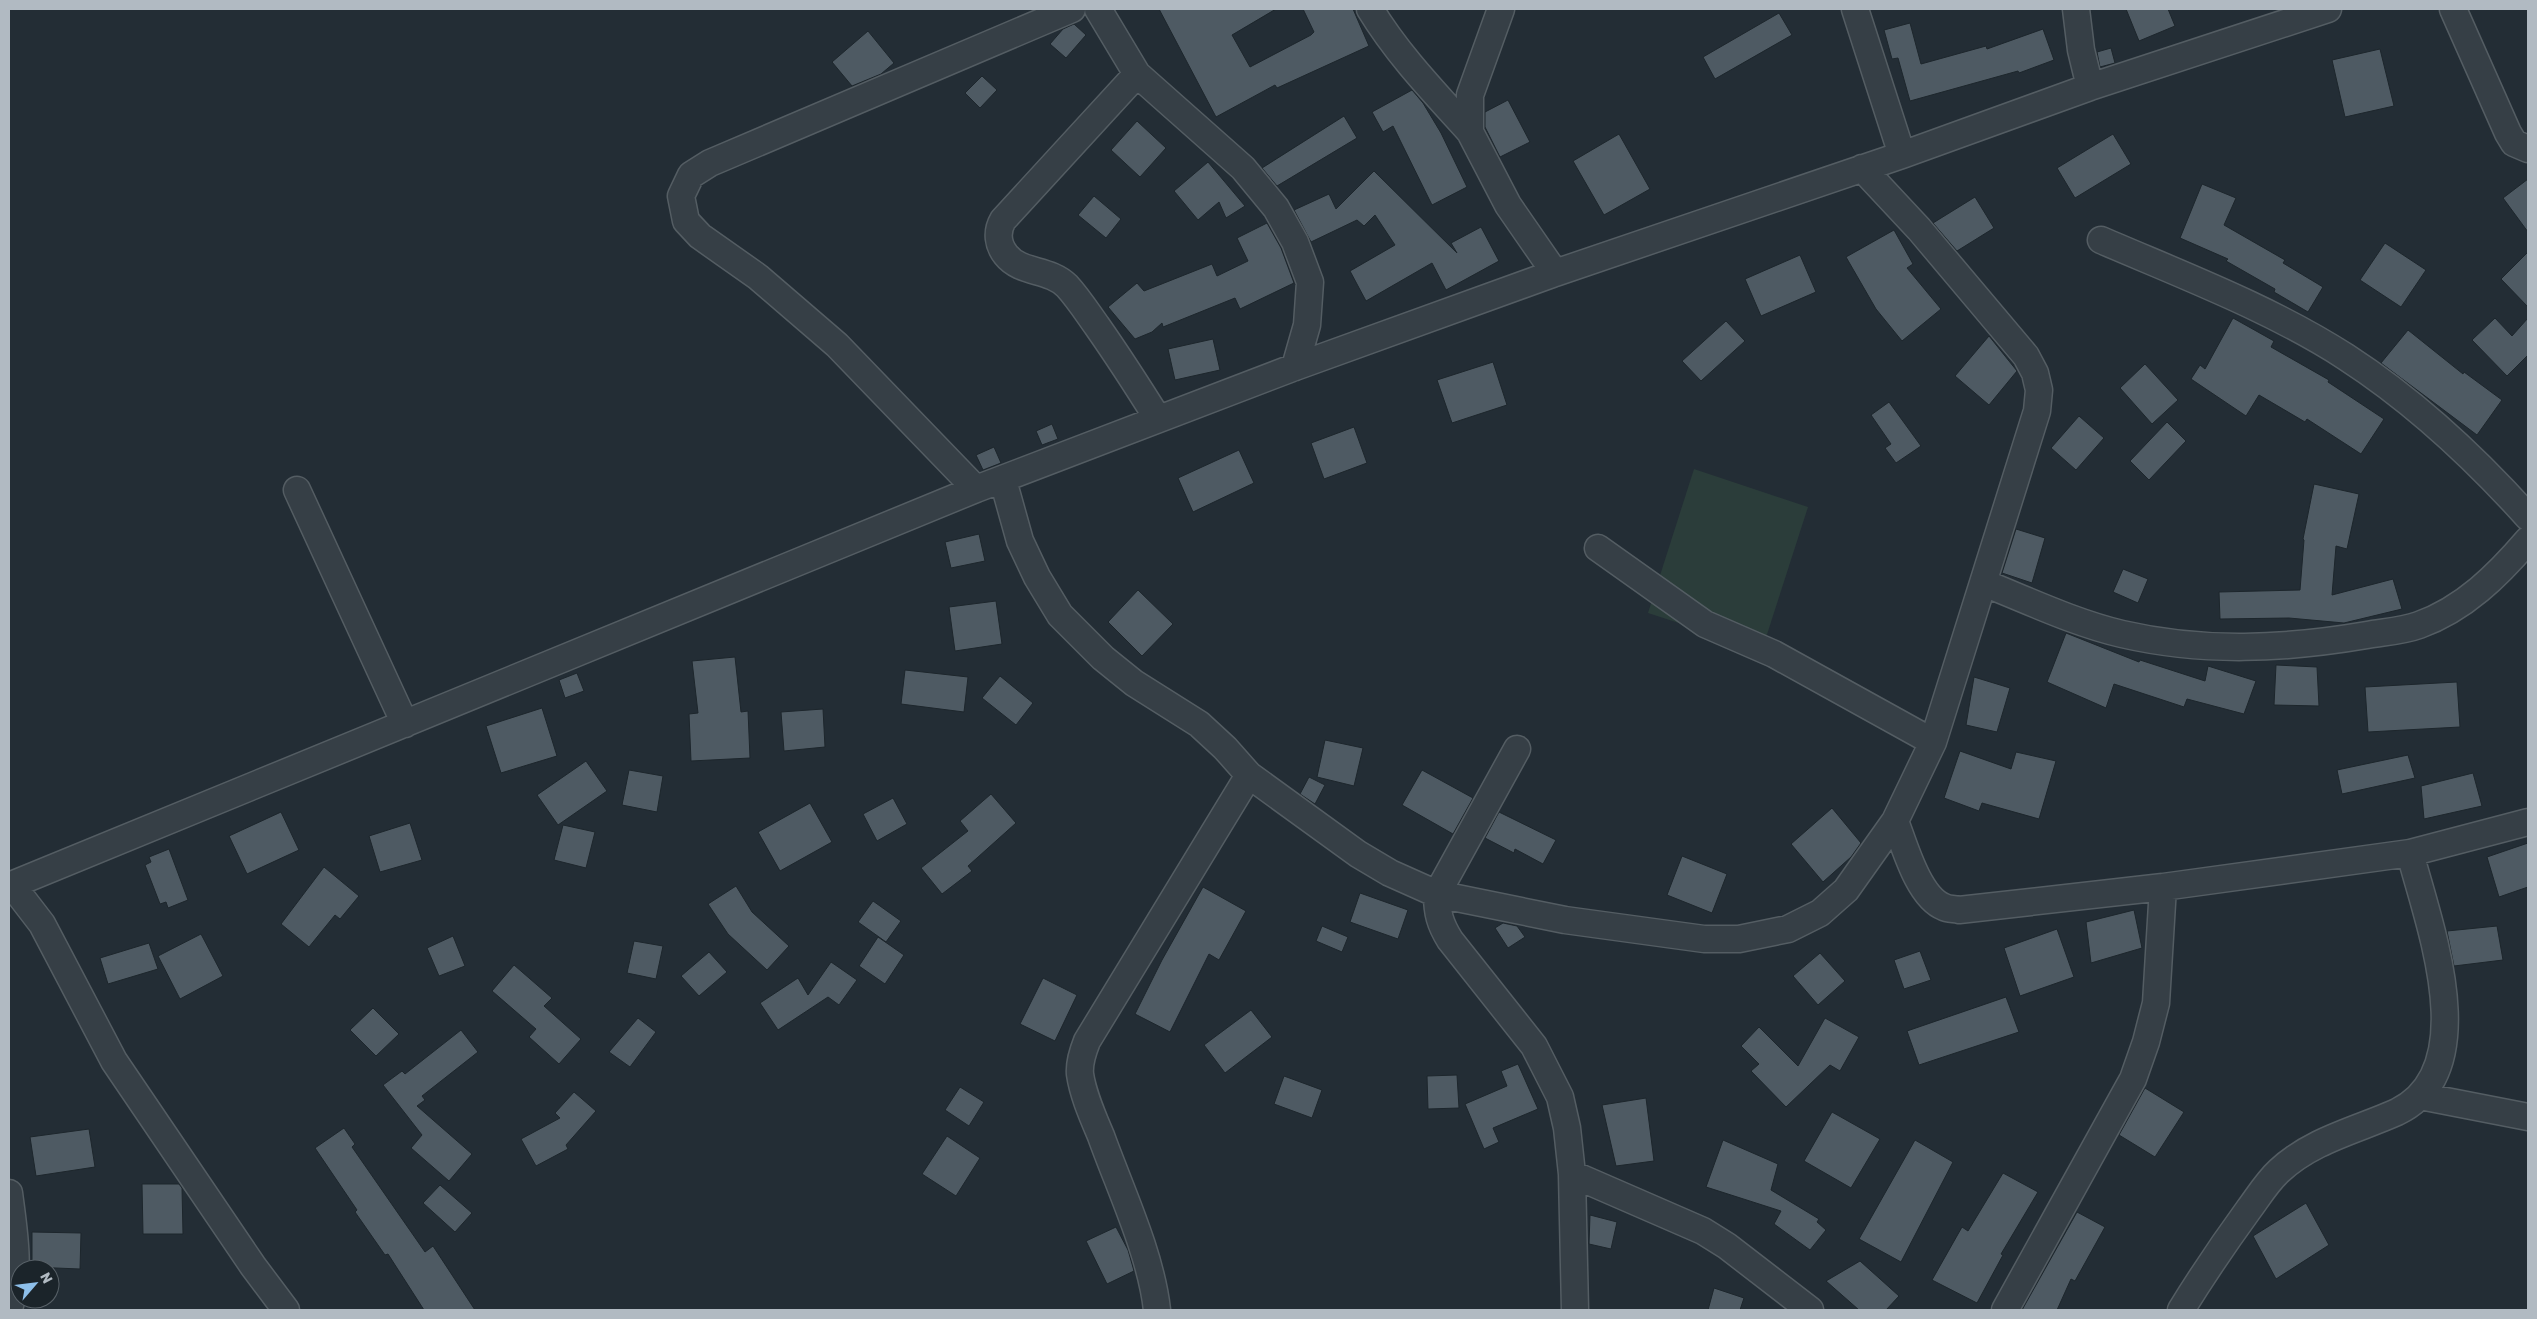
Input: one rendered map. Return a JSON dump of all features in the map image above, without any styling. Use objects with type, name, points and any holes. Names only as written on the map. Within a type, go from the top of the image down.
[{"type":"street","points":[[976,489],[837,345],[758,276],[700,236],[686,221],[681,196],[692,175],[710,163],[1072,9]]},
{"type":"street","points":[[1098,9],[1137,74],[1243,168],[1276,208],[1295,242],[1304,260],[1310,291],[1307,325],[1295,367]]},
{"type":"street","points":[[1370,9],[1408,64],[1470,132],[1508,205],[1555,273]]},
{"type":"street","points":[[1470,132],[1470,95],[1500,9]]},
{"type":"street","points":[[1855,9],[1902,155]]},
{"type":"street","points":[[2076,9],[2081,50],[2090,87]]},
{"type":"street","points":[[286,1310],[253,1266],[114,1061],[42,924],[10,885],[262,780],[406,724],[976,489],[1295,367],[1555,273],[1902,155],[2090,87],[2328,9]]},
{"type":"street","points":[[2453,9],[2508,133],[2514,143],[2528,149]]},
{"type":"street","points":[[1137,74],[1003,220],[998,228],[998,239],[1005,254],[1013,262],[1053,275],[1067,286],[1122,362],[1158,419]]},
{"type":"street","points":[[1003,480],[1020,541],[1037,577],[1060,615],[1103,658],[1134,683],[1200,724],[1249,775],[1358,854],[1390,873],[1437,894],[1565,920],[1704,939],[1739,939],[1788,928],[1820,913],[1846,890],[1874,854],[1895,820],[1933,742],[2037,411],[2039,390],[2035,373],[2026,356],[1919,229],[1862,168]]},
{"type":"street","points":[[2101,240],[2267,314],[2346,357],[2408,402],[2451,438],[2491,475],[2528,517]]},
{"type":"street","points":[[297,490],[406,724]]},
{"type":"street","points":[[1984,583],[2072,618],[2122,634],[2177,644],[2226,649],[2278,646],[2345,639],[2418,626],[2444,614],[2470,597],[2497,575],[2528,540]]},
{"type":"street","points":[[1598,548],[1705,624],[1774,654],[1933,742]]},
{"type":"street","points":[[1517,749],[1437,894],[1437,912],[1441,925],[1534,1046],[1560,1097],[1567,1128],[1572,1174],[1575,1310]]},
{"type":"street","points":[[1157,1310],[1155,1290],[1090,1108],[1080,1074],[1082,1055],[1087,1041],[1249,775]]},
{"type":"street","points":[[1895,820],[1920,884],[1930,897],[1943,907],[1959,910],[2163,887],[2410,854],[2528,822]]},
{"type":"street","points":[[2181,1310],[2241,1220],[2279,1171],[2324,1141],[2399,1111],[2420,1096],[2432,1080],[2443,1052],[2445,1013],[2436,954],[2410,854]]},
{"type":"street","points":[[2005,1310],[2133,1079],[2146,1042],[2156,1003],[2163,887]]},
{"type":"street","points":[[2420,1096],[2528,1117]]},
{"type":"street","points":[[1572,1174],[1703,1231],[1727,1246],[1810,1310]]},
{"type":"street","points":[[9,1193],[16,1251],[16,1277],[9,1309]]},
{"type":"green space","points":[[1694,469],[1808,507],[1762,650],[1648,613]]},
{"type":"building","points":[[1159,9],[1276,9],[1232,35],[1250,67],[1314,32],[1303,9],[1353,9],[1369,46],[1277,88],[1275,85],[1216,117]]},
{"type":"building","points":[[2126,9],[2168,9],[2175,26],[2139,41]]},
{"type":"building","points":[[1779,13],[1792,35],[1715,79],[1703,57]]},
{"type":"building","points":[[1910,23],[1921,64],[1986,46],[1987,49],[2043,29],[2054,60],[2019,73],[2018,71],[1910,101],[1898,58],[1892,59],[1884,30]]},
{"type":"building","points":[[1074,24],[1086,35],[1066,58],[1050,44],[1063,29]]},
{"type":"building","points":[[868,31],[894,63],[881,74],[852,86],[832,62]]},
{"type":"building","points":[[2111,48],[2115,63],[2100,67],[2097,52]]},
{"type":"building","points":[[2380,49],[2394,106],[2345,117],[2332,60]]},
{"type":"building","points":[[982,76],[997,90],[980,108],[965,93]]},
{"type":"building","points":[[1412,90],[1423,103],[1441,133],[1467,187],[1432,205],[1393,126],[1383,132],[1372,112]]},
{"type":"building","points":[[1508,100],[1530,142],[1500,157],[1485,127],[1485,112]]},
{"type":"building","points":[[1344,116],[1357,138],[1277,186],[1262,168]]},
{"type":"building","points":[[1137,121],[1166,148],[1140,177],[1111,150]]},
{"type":"building","points":[[1619,134],[1650,189],[1604,215],[1573,161]]},
{"type":"building","points":[[2113,134],[2131,164],[2075,198],[2057,168]]},
{"type":"building","points":[[1208,162],[1245,206],[1226,218],[1219,202],[1198,220],[1174,191]]},
{"type":"building","points":[[1374,171],[1457,253],[1451,243],[1481,227],[1499,261],[1446,290],[1432,263],[1366,301],[1350,271],[1395,245],[1375,215],[1364,226],[1357,220],[1311,242],[1294,210],[1329,194],[1336,209]]},
{"type":"building","points":[[2528,179],[2528,232],[2503,198]]},
{"type":"building","points":[[2202,184],[2236,198],[2224,225],[2285,260],[2283,263],[2323,287],[2308,312],[2274,292],[2275,289],[2226,261],[2228,259],[2180,238]]},
{"type":"building","points":[[1094,196],[1121,219],[1106,238],[1078,215]]},
{"type":"building","points":[[1975,197],[1994,228],[1957,251],[1933,223]]},
{"type":"building","points":[[1267,223],[1281,248],[1294,283],[1240,309],[1235,298],[1163,327],[1162,323],[1152,332],[1135,339],[1108,307],[1137,283],[1144,291],[1212,264],[1217,276],[1248,261],[1237,238]]},
{"type":"building","points":[[1894,230],[1913,264],[1907,268],[1941,309],[1902,341],[1876,309],[1846,257]]},
{"type":"building","points":[[2385,243],[2426,270],[2401,307],[2360,280]]},
{"type":"building","points":[[2528,252],[2528,307],[2501,279]]},
{"type":"building","points":[[1800,255],[1816,292],[1761,316],[1745,279]]},
{"type":"building","points":[[2233,318],[2274,341],[2271,347],[2329,380],[2328,382],[2384,419],[2361,454],[2307,419],[2305,422],[2259,395],[2246,416],[2191,379],[2200,365],[2205,369]]},
{"type":"building","points":[[2495,318],[2512,336],[2528,318],[2528,355],[2507,376],[2472,340]]},
{"type":"building","points":[[1726,321],[1745,341],[1701,381],[1682,361]]},
{"type":"building","points":[[2408,330],[2463,374],[2464,372],[2502,400],[2477,435],[2381,363]]},
{"type":"building","points":[[1989,336],[2017,371],[1989,405],[1955,376]]},
{"type":"building","points":[[1213,339],[1220,370],[1175,380],[1168,349]]},
{"type":"building","points":[[1493,362],[1507,405],[1452,423],[1437,380]]},
{"type":"building","points":[[2145,364],[2178,400],[2152,424],[2120,388]]},
{"type":"building","points":[[1889,402],[1921,446],[1896,463],[1885,448],[1891,444],[1871,415]]},
{"type":"building","points":[[2079,416],[2104,438],[2076,470],[2051,448]]},
{"type":"building","points":[[2167,422],[2186,441],[2149,480],[2130,461]]},
{"type":"building","points":[[1052,424],[1058,439],[1042,445],[1036,431]]},
{"type":"building","points":[[1354,427],[1367,463],[1324,479],[1311,443]]},
{"type":"building","points":[[994,447],[1001,463],[983,470],[976,455]]},
{"type":"building","points":[[1239,450],[1254,483],[1193,512],[1178,478]]},
{"type":"building","points":[[2314,484],[2359,494],[2347,549],[2336,546],[2332,595],[2393,579],[2402,609],[2344,623],[2289,618],[2220,619],[2219,592],[2300,590],[2303,539]]},
{"type":"building","points":[[2016,529],[2045,538],[2032,583],[2002,573]]},
{"type":"building","points":[[979,534],[985,561],[951,568],[945,542]]},
{"type":"building","points":[[2123,569],[2148,579],[2138,603],[2113,592]]},
{"type":"building","points":[[1138,590],[1173,624],[1142,656],[1108,622]]},
{"type":"building","points":[[996,601],[1002,644],[955,651],[949,607]]},
{"type":"building","points":[[2066,633],[2139,662],[2140,660],[2205,681],[2208,666],[2256,681],[2244,714],[2187,699],[2184,707],[2114,684],[2106,708],[2047,682]]},
{"type":"building","points":[[735,657],[741,712],[748,711],[750,758],[691,761],[689,714],[698,713],[692,661]]},
{"type":"building","points":[[2276,665],[2317,667],[2319,706],[2274,705]]},
{"type":"building","points":[[905,670],[968,677],[964,712],[901,704]]},
{"type":"building","points":[[577,673],[584,691],[565,698],[559,680]]},
{"type":"building","points":[[1000,676],[1033,703],[1016,725],[982,698]]},
{"type":"building","points":[[1974,677],[2010,688],[1997,732],[1966,725]]},
{"type":"building","points":[[2457,682],[2460,727],[2368,732],[2365,687]]},
{"type":"building","points":[[542,708],[557,756],[501,773],[486,726]]},
{"type":"building","points":[[823,709],[825,747],[784,751],[781,712]]},
{"type":"building","points":[[1325,740],[1363,748],[1354,786],[1317,777]]},
{"type":"building","points":[[1960,751],[2011,769],[2016,752],[2056,761],[2039,819],[1982,803],[1979,811],[1944,798]]},
{"type":"building","points":[[2408,755],[2415,778],[2342,794],[2337,770]]},
{"type":"building","points":[[586,761],[607,791],[558,825],[537,795]]},
{"type":"building","points":[[629,770],[663,776],[657,812],[622,805]]},
{"type":"building","points":[[1422,770],[1473,798],[1453,834],[1402,805]]},
{"type":"building","points":[[2473,773],[2482,806],[2424,819],[2421,786]]},
{"type":"building","points":[[1309,777],[1325,785],[1315,804],[1300,794]]},
{"type":"building","points":[[991,794],[1016,823],[968,866],[972,871],[942,894],[921,868],[968,831],[960,821]]},
{"type":"building","points":[[893,798],[907,824],[877,841],[863,814]]},
{"type":"building","points":[[810,803],[832,842],[780,871],[758,832]]},
{"type":"building","points":[[1832,808],[1861,843],[1851,857],[1823,882],[1791,844]]},
{"type":"building","points":[[281,812],[299,850],[247,874],[229,836]]},
{"type":"building","points":[[1499,812],[1556,840],[1543,864],[1515,849],[1514,853],[1485,838]]},
{"type":"building","points":[[410,823],[422,860],[380,872],[369,836]]},
{"type":"building","points":[[563,825],[595,832],[586,868],[554,860]]},
{"type":"building","points":[[2528,843],[2528,887],[2499,897],[2487,857]]},
{"type":"building","points":[[169,849],[188,900],[168,908],[166,902],[160,904],[145,865],[151,862],[149,857]]},
{"type":"building","points":[[1682,856],[1727,874],[1712,913],[1667,895]]},
{"type":"building","points":[[324,867],[359,896],[340,919],[335,915],[309,947],[281,924]]},
{"type":"building","points":[[736,886],[752,912],[789,946],[767,970],[728,934],[708,904]]},
{"type":"building","points":[[1203,887],[1246,911],[1219,960],[1209,954],[1170,1032],[1135,1014],[1162,960]]},
{"type":"building","points":[[1360,893],[1408,910],[1398,939],[1350,922]]},
{"type":"building","points":[[873,901],[901,921],[886,942],[858,922]]},
{"type":"building","points":[[2134,910],[2142,948],[2091,963],[2086,922]]},
{"type":"building","points":[[1503,923],[1517,926],[1525,937],[1508,948],[1495,928]]},
{"type":"building","points":[[1322,926],[1348,937],[1342,952],[1316,941]]},
{"type":"building","points":[[2497,926],[2503,960],[2454,966],[2447,931]]},
{"type":"building","points":[[2057,929],[2074,977],[2020,996],[2004,948]]},
{"type":"building","points":[[201,934],[223,976],[180,999],[158,956]]},
{"type":"building","points":[[453,936],[465,966],[439,976],[427,948]]},
{"type":"building","points":[[878,937],[904,955],[885,984],[859,966]]},
{"type":"building","points":[[634,941],[663,946],[656,979],[627,973]]},
{"type":"building","points":[[149,943],[158,969],[108,984],[100,958]]},
{"type":"building","points":[[1920,951],[1931,980],[1904,989],[1894,960]]},
{"type":"building","points":[[709,952],[727,972],[699,996],[681,976]]},
{"type":"building","points":[[1820,953],[1845,981],[1818,1005],[1793,976]]},
{"type":"building","points":[[831,962],[857,980],[839,1005],[828,997],[778,1030],[760,1003],[798,978],[808,995]]},
{"type":"building","points":[[514,965],[552,998],[544,1006],[581,1039],[559,1064],[529,1037],[536,1029],[492,991]]},
{"type":"building","points":[[1043,978],[1077,995],[1055,1041],[1020,1024]]},
{"type":"building","points":[[2006,997],[2019,1032],[1919,1065],[1907,1031]]},
{"type":"building","points":[[373,1008],[399,1034],[376,1056],[350,1030]]},
{"type":"building","points":[[1251,1010],[1272,1037],[1225,1073],[1204,1045]]},
{"type":"building","points":[[638,1018],[656,1032],[630,1067],[609,1052]]},
{"type":"building","points":[[1825,1018],[1859,1037],[1840,1071],[1830,1065],[1786,1107],[1751,1071],[1759,1064],[1741,1046],[1759,1027],[1798,1066]]},
{"type":"building","points":[[461,1030],[478,1052],[422,1096],[425,1100],[417,1106],[472,1154],[449,1181],[411,1148],[422,1135],[383,1085],[402,1071],[405,1074]]},
{"type":"building","points":[[1518,1064],[1538,1109],[1493,1128],[1499,1142],[1484,1149],[1465,1104],[1507,1086],[1501,1071]]},
{"type":"building","points":[[1457,1075],[1459,1108],[1428,1109],[1427,1076]]},
{"type":"building","points":[[1284,1076],[1322,1090],[1312,1118],[1274,1104]]},
{"type":"building","points":[[960,1087],[984,1102],[969,1126],[945,1110]]},
{"type":"building","points":[[2145,1088],[2184,1112],[2155,1157],[2119,1135]]},
{"type":"building","points":[[574,1092],[596,1111],[566,1145],[568,1149],[536,1166],[521,1139],[560,1118],[555,1113]]},
{"type":"building","points":[[1646,1098],[1654,1161],[1616,1166],[1602,1105]]},
{"type":"building","points":[[1832,1112],[1880,1139],[1851,1188],[1804,1161]]},
{"type":"building","points":[[344,1128],[355,1144],[352,1147],[425,1252],[433,1246],[475,1310],[424,1310],[388,1254],[385,1255],[355,1212],[357,1210],[315,1148]]},
{"type":"building","points":[[89,1129],[95,1167],[36,1176],[30,1137]]},
{"type":"building","points":[[947,1136],[980,1158],[956,1196],[922,1174]]},
{"type":"building","points":[[1723,1140],[1778,1164],[1771,1190],[1819,1219],[1817,1222],[1826,1230],[1810,1250],[1774,1224],[1781,1211],[1706,1187]]},
{"type":"building","points":[[1915,1140],[1953,1162],[1901,1262],[1859,1239]]},
{"type":"building","points":[[2003,1173],[2038,1192],[2001,1254],[2003,1255],[1977,1303],[1932,1280],[1962,1227],[1968,1231]]},
{"type":"building","points":[[142,1184],[179,1184],[182,1188],[183,1234],[143,1234]]},
{"type":"building","points":[[440,1185],[472,1213],[455,1232],[423,1203]]},
{"type":"building","points":[[2306,1203],[2329,1245],[2276,1279],[2253,1236]]},
{"type":"building","points":[[2077,1212],[2105,1227],[2075,1281],[2071,1279],[2057,1310],[2022,1310]]},
{"type":"building","points":[[1590,1215],[1617,1222],[1611,1249],[1589,1244]]},
{"type":"building","points":[[1116,1227],[1128,1250],[1134,1271],[1107,1284],[1086,1241]]},
{"type":"building","points":[[32,1232],[81,1233],[80,1269],[60,1268],[60,1259],[32,1259]]},
{"type":"building","points":[[1860,1261],[1899,1296],[1886,1310],[1859,1310],[1826,1281]]},
{"type":"building","points":[[1714,1288],[1744,1298],[1740,1310],[1708,1310]]}]
